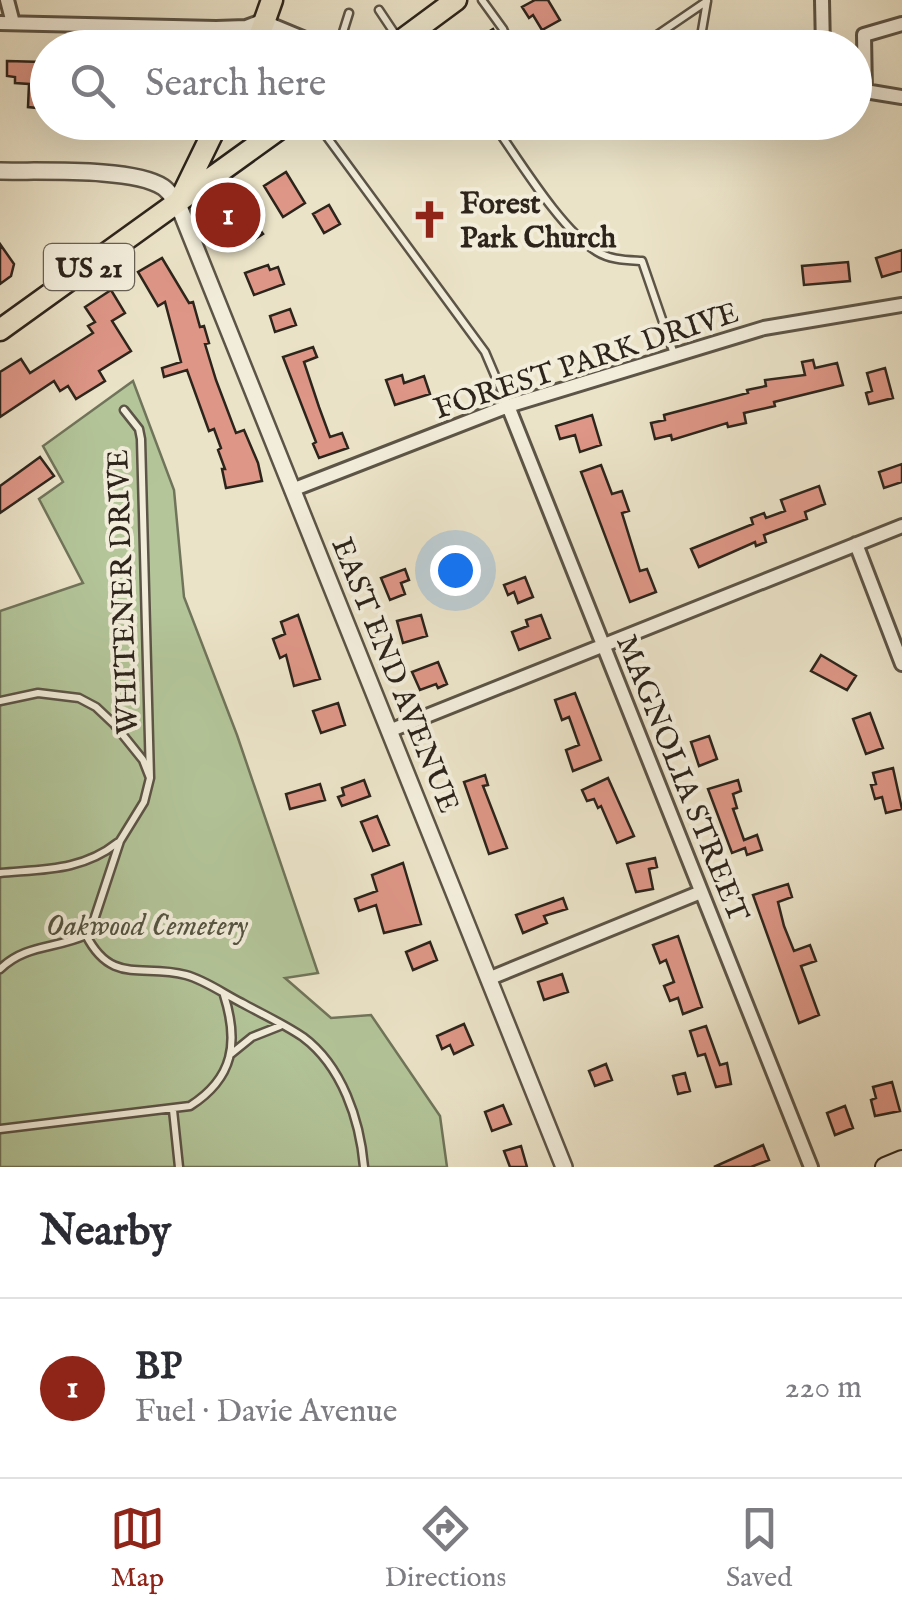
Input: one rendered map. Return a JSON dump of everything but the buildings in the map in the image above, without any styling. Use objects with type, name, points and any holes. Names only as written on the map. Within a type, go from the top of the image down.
[{"type":"main road","points":[[260,30],[272,0]]},
{"type":"main road","points":[[415,30],[456,0]]},
{"type":"main road","name":"US 21","points":[[0,330],[178,204],[209,140]]},
{"type":"main road","points":[[178,204],[251,140]]},
{"type":"main road","points":[[885,1167],[902,1160]]},
{"type":"street","points":[[8,0],[6,23],[249,30]]},
{"type":"street","points":[[822,0],[823,30]]},
{"type":"street","points":[[872,33],[902,24]]},
{"type":"street","points":[[216,28],[224,30]]},
{"type":"street","points":[[872,92],[902,97]]},
{"type":"street","points":[[0,171],[147,179],[166,188],[178,204]]},
{"type":"street","name":"EAST END AVENUE","points":[[178,204],[564,1167]]},
{"type":"street","points":[[900,306],[902,323]]},
{"type":"street","name":"FOREST PARK DRIVE","points":[[292,490],[508,406],[764,328],[900,306]]},
{"type":"street","name":"MAGNOLIA STREET","points":[[508,406],[811,1167]]},
{"type":"street","points":[[389,731],[902,526]]},
{"type":"street","points":[[856,544],[902,664]]},
{"type":"street","points":[[488,979],[701,892]]},
{"type":"lane","points":[[482,0],[503,30]]},
{"type":"lane","points":[[664,30],[707,0]]},
{"type":"lane","points":[[702,30],[707,0]]},
{"type":"lane","points":[[379,10],[388,30]]},
{"type":"lane","points":[[344,30],[349,13]]},
{"type":"lane","points":[[422,25],[425,30]]},
{"type":"lane","points":[[329,140],[485,352],[508,406]]},
{"type":"lane","points":[[505,140],[570,227],[596,251],[618,260],[642,262],[674,356]]},
{"type":"lane","name":"WHITENER DRIVE","points":[[124,410],[139,428],[141,440],[150,778]]},
{"type":"lane","points":[[0,969],[14,956],[32,948],[86,935],[120,842],[144,802],[150,778],[132,744],[96,707],[58,693],[2,699]]},
{"type":"lane","points":[[0,873],[74,866],[106,853],[120,842]]},
{"type":"lane","points":[[86,935],[98,956],[115,966],[134,972],[192,976],[303,1038],[320,1053],[353,1110],[364,1167]]},
{"type":"lane","points":[[0,1129],[190,1106],[208,1095],[219,1082],[230,1055],[232,1030],[224,994]]},
{"type":"lane","points":[[230,1055],[252,1038],[282,1026]]},
{"type":"lane","points":[[173,1110],[179,1167]]},
{"type":"green space","name":"Oakwood Cemetery","points":[[133,381],[174,490],[184,597],[237,735],[318,973],[285,978],[331,1018],[371,1015],[440,1116],[447,1167],[0,1167],[0,611],[83,583],[39,499],[63,482],[43,446]]},
{"type":"place","name":"BP","points":[[228,215]]},
{"type":"place","name":"Forest Park Church","points":[[430,220]]}]
